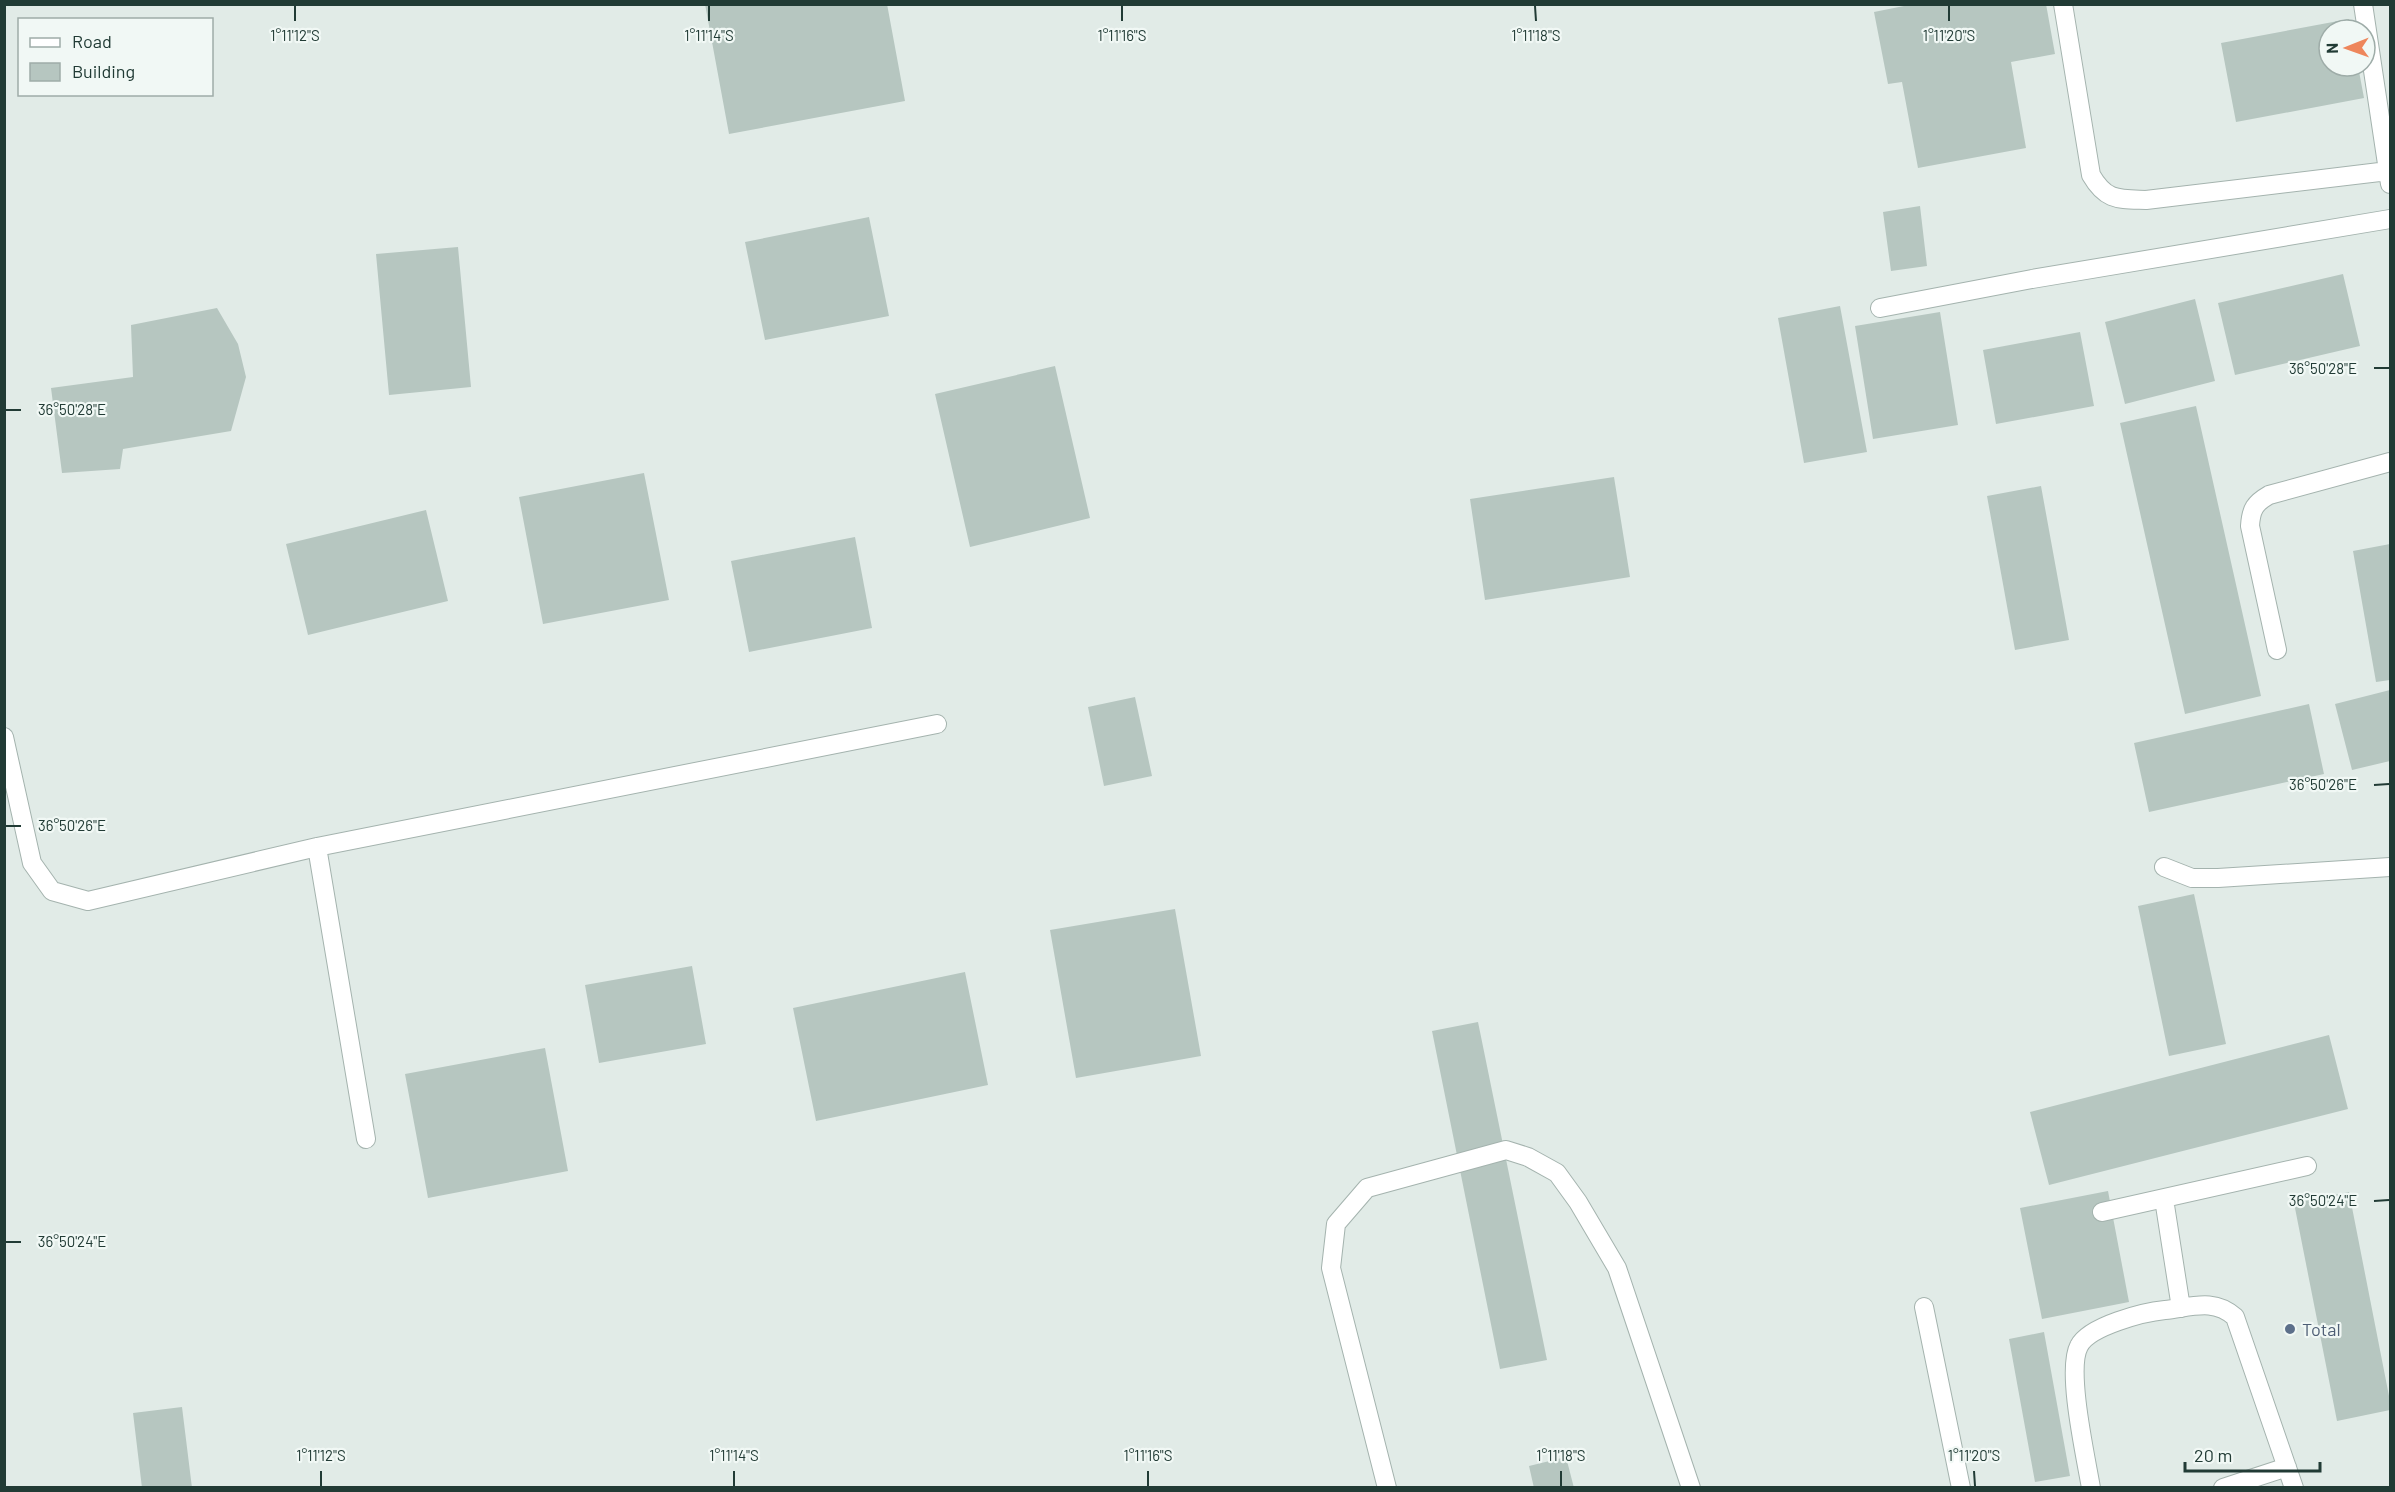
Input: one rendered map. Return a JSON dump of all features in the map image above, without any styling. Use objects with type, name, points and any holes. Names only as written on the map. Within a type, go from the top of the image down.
[{"type":"street","points":[[2063,4],[2091,175],[2098,187],[2116,199],[2146,200],[2390,177],[2363,4]]},
{"type":"street","points":[[1880,308],[2032,279],[2391,219]]},
{"type":"street","points":[[2277,650],[2250,526],[2251,512],[2257,502],[2269,495],[2391,462]]},
{"type":"street","points":[[4,737],[32,863],[52,891],[88,901],[317,847],[937,724]]},
{"type":"street","points":[[317,847],[366,1139]]},
{"type":"street","points":[[2164,867],[2192,878],[2218,878],[2391,867]]},
{"type":"street","points":[[1387,1488],[1331,1268],[1336,1224],[1367,1188],[1506,1150],[1528,1157],[1557,1173],[1578,1202],[1617,1268],[1691,1488]]},
{"type":"street","points":[[2102,1212],[2307,1166]]},
{"type":"street","points":[[2164,1199],[2181,1308]]},
{"type":"street","points":[[2091,1488],[2078,1408],[2075,1369],[2076,1352],[2080,1344],[2116,1321],[2152,1311],[2215,1305],[2227,1310],[2235,1317],[2294,1488]]},
{"type":"street","points":[[1924,1307],[1960,1488]]},
{"type":"street","points":[[2223,1488],[2287,1467]]},
{"type":"building","points":[[705,4],[887,4],[905,101],[729,134]]},
{"type":"building","points":[[1914,4],[2046,4],[2055,54],[2011,62],[2026,148],[1918,168],[1902,82],[1888,84],[1874,12]]},
{"type":"building","points":[[2317,25],[2317,78],[2360,78],[2364,98],[2236,122],[2221,43]]},
{"type":"building","points":[[1920,206],[1927,266],[1891,271],[1883,212]]},
{"type":"building","points":[[869,217],[889,316],[765,340],[745,242]]},
{"type":"building","points":[[458,247],[471,387],[389,395],[376,254]]},
{"type":"building","points":[[2343,274],[2360,346],[2235,375],[2218,303]]},
{"type":"building","points":[[2195,299],[2215,381],[2125,404],[2105,322]]},
{"type":"building","points":[[1840,306],[1867,452],[1804,463],[1778,318]]},
{"type":"building","points":[[217,308],[238,344],[246,377],[231,431],[123,449],[120,469],[62,473],[51,388],[133,377],[131,325]]},
{"type":"building","points":[[1940,312],[1958,425],[1873,439],[1855,326]]},
{"type":"building","points":[[2080,332],[2094,406],[1996,424],[1983,350]]},
{"type":"building","points":[[1055,366],[1090,518],[970,547],[935,394]]},
{"type":"building","points":[[2196,406],[2261,696],[2185,714],[2120,423]]},
{"type":"building","points":[[644,473],[669,600],[543,624],[519,497]]},
{"type":"building","points":[[1614,477],[1630,577],[1485,600],[1470,499]]},
{"type":"building","points":[[2041,486],[2069,640],[2015,650],[1987,496]]},
{"type":"building","points":[[426,510],[448,601],[308,635],[286,544]]},
{"type":"building","points":[[855,537],[872,628],[749,652],[731,561]]},
{"type":"building","points":[[2390,544],[2390,680],[2376,682],[2353,551]]},
{"type":"building","points":[[2390,690],[2390,761],[2352,770],[2335,704]]},
{"type":"building","points":[[1135,697],[1152,776],[1104,786],[1088,707]]},
{"type":"building","points":[[2309,704],[2324,774],[2149,812],[2134,743]]},
{"type":"building","points":[[2194,894],[2226,1044],[2169,1056],[2138,906]]},
{"type":"building","points":[[1175,909],[1201,1056],[1076,1078],[1050,930]]},
{"type":"building","points":[[692,966],[706,1044],[599,1063],[585,985]]},
{"type":"building","points":[[965,972],[988,1085],[816,1121],[793,1008]]},
{"type":"building","points":[[1478,1022],[1547,1360],[1500,1369],[1432,1031]]},
{"type":"building","points":[[2329,1035],[2348,1109],[2049,1185],[2030,1112]]},
{"type":"building","points":[[545,1048],[568,1171],[428,1198],[405,1074]]},
{"type":"building","points":[[2108,1191],[2129,1302],[2042,1319],[2020,1208]]},
{"type":"building","points":[[2349,1192],[2390,1410],[2337,1421],[2294,1203]]},
{"type":"building","points":[[2044,1332],[2070,1476],[2035,1482],[2009,1339]]},
{"type":"building","points":[[182,1407],[192,1488],[142,1488],[133,1413]]},
{"type":"building","points":[[1566,1457],[1574,1488],[1534,1488],[1529,1466]]},
{"type":"place","name":"Total","points":[[2290,1329]]}]
